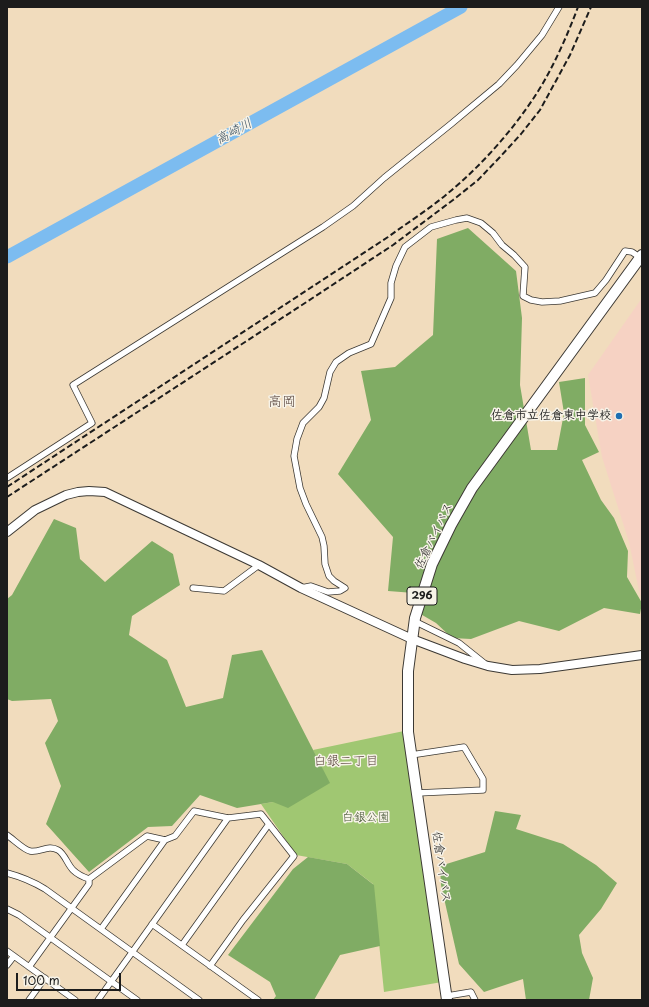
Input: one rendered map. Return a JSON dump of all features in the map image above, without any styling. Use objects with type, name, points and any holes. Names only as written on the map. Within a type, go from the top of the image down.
[{"type":"highway","name":"佐倉バイパス","points":[[447,998],[408,732],[408,671],[414,622],[432,564],[451,525],[472,488],[641,257]]},
{"type":"street","points":[[7,478],[92,423],[73,385],[323,227],[353,206],[384,178],[499,84],[542,35],[559,7]]},
{"type":"street","points":[[301,588],[311,586],[328,592],[340,591],[345,588],[334,582],[329,576],[325,564],[322,537],[300,488],[294,456],[296,439],[303,423],[319,407],[324,398],[330,372],[336,362],[349,353],[371,344],[391,298],[391,283],[404,247],[431,227],[466,218],[481,223],[493,233],[502,245],[525,267],[523,296],[531,300],[542,302],[560,301],[595,293],[606,280],[625,251],[632,252],[641,257]]},
{"type":"street","points":[[7,532],[35,510],[66,495],[89,491],[105,492],[259,564],[301,588],[412,639],[488,666],[512,670],[540,669],[642,655]]},
{"type":"street","points":[[193,588],[224,591],[259,564]]},
{"type":"street","points":[[414,622],[459,643],[488,666]]},
{"type":"street","points":[[411,755],[464,747],[483,779],[483,790],[417,793]]},
{"type":"street","points":[[101,929],[165,840],[175,836],[194,811],[228,818],[261,814],[294,856],[243,920],[210,966]]},
{"type":"street","points":[[98,1000],[228,818]]},
{"type":"street","points":[[182,945],[269,824]]},
{"type":"street","points":[[7,835],[28,851],[33,852],[52,847],[59,850],[72,869],[83,877],[89,879]]},
{"type":"street","points":[[29,967],[89,884],[89,879],[147,836],[165,840]]},
{"type":"street","points":[[7,873],[23,877],[35,883],[199,1000]]},
{"type":"street","points":[[7,909],[19,915],[137,1000]]},
{"type":"street","points":[[152,924],[258,1000]]},
{"type":"street","points":[[7,951],[75,1000]]},
{"type":"street","points":[[7,965],[14,956]]},
{"type":"street","points":[[29,1000],[45,978]]},
{"type":"street","points":[[447,998],[470,992],[475,1000]]},
{"type":"shaded area","name":"佐倉市立佐倉東中学校","points":[[642,298],[642,600],[629,542],[602,457],[588,375]]},
{"type":"green space","points":[[468,228],[516,271],[522,318],[520,385],[531,450],[557,450],[564,413],[559,382],[585,378],[585,425],[599,452],[582,460],[601,500],[614,518],[628,551],[627,577],[642,603],[640,614],[604,608],[559,631],[519,621],[471,639],[452,638],[436,623],[417,612],[414,593],[388,591],[393,537],[338,474],[371,420],[361,371],[395,367],[433,335],[437,239]]},
{"type":"green space","points":[[54,519],[76,528],[80,559],[105,582],[152,541],[173,554],[180,585],[132,616],[129,635],[167,660],[186,707],[223,698],[232,655],[262,650],[330,783],[288,808],[273,802],[237,808],[200,795],[172,826],[148,827],[89,872],[46,824],[61,786],[45,743],[58,721],[51,699],[12,701],[7,699],[7,599],[12,595]]},
{"type":"green space","name":"白銀公園","points":[[404,731],[442,982],[384,992],[373,884],[347,864],[296,855],[261,804],[273,802],[329,783],[313,750]]},
{"type":"green space","points":[[495,811],[521,815],[516,829],[563,844],[596,865],[617,883],[601,909],[579,935],[582,953],[593,978],[589,1000],[526,1000],[523,979],[484,992],[459,964],[441,885],[440,866],[485,852]]},
{"type":"green space","points":[[308,857],[347,864],[374,885],[380,946],[340,955],[314,1000],[273,1000],[276,996],[270,982],[228,955],[293,869]]},
{"type":"waterway","name":"高崎川","points":[[7,257],[461,7]]},
{"type":"railway","points":[[7,487],[388,237],[447,194],[489,155],[527,108],[538,92],[551,68],[564,42],[578,7]]},
{"type":"railway","points":[[7,497],[393,245],[478,180],[521,134],[540,110],[570,55],[591,7]]},
{"type":"place","name":"佐倉市立佐倉東中学校","points":[[619,416]]},
{"type":"district","name":"高岡","points":[[282,402]]},
{"type":"district","name":"白銀二丁目","points":[[346,761]]}]
